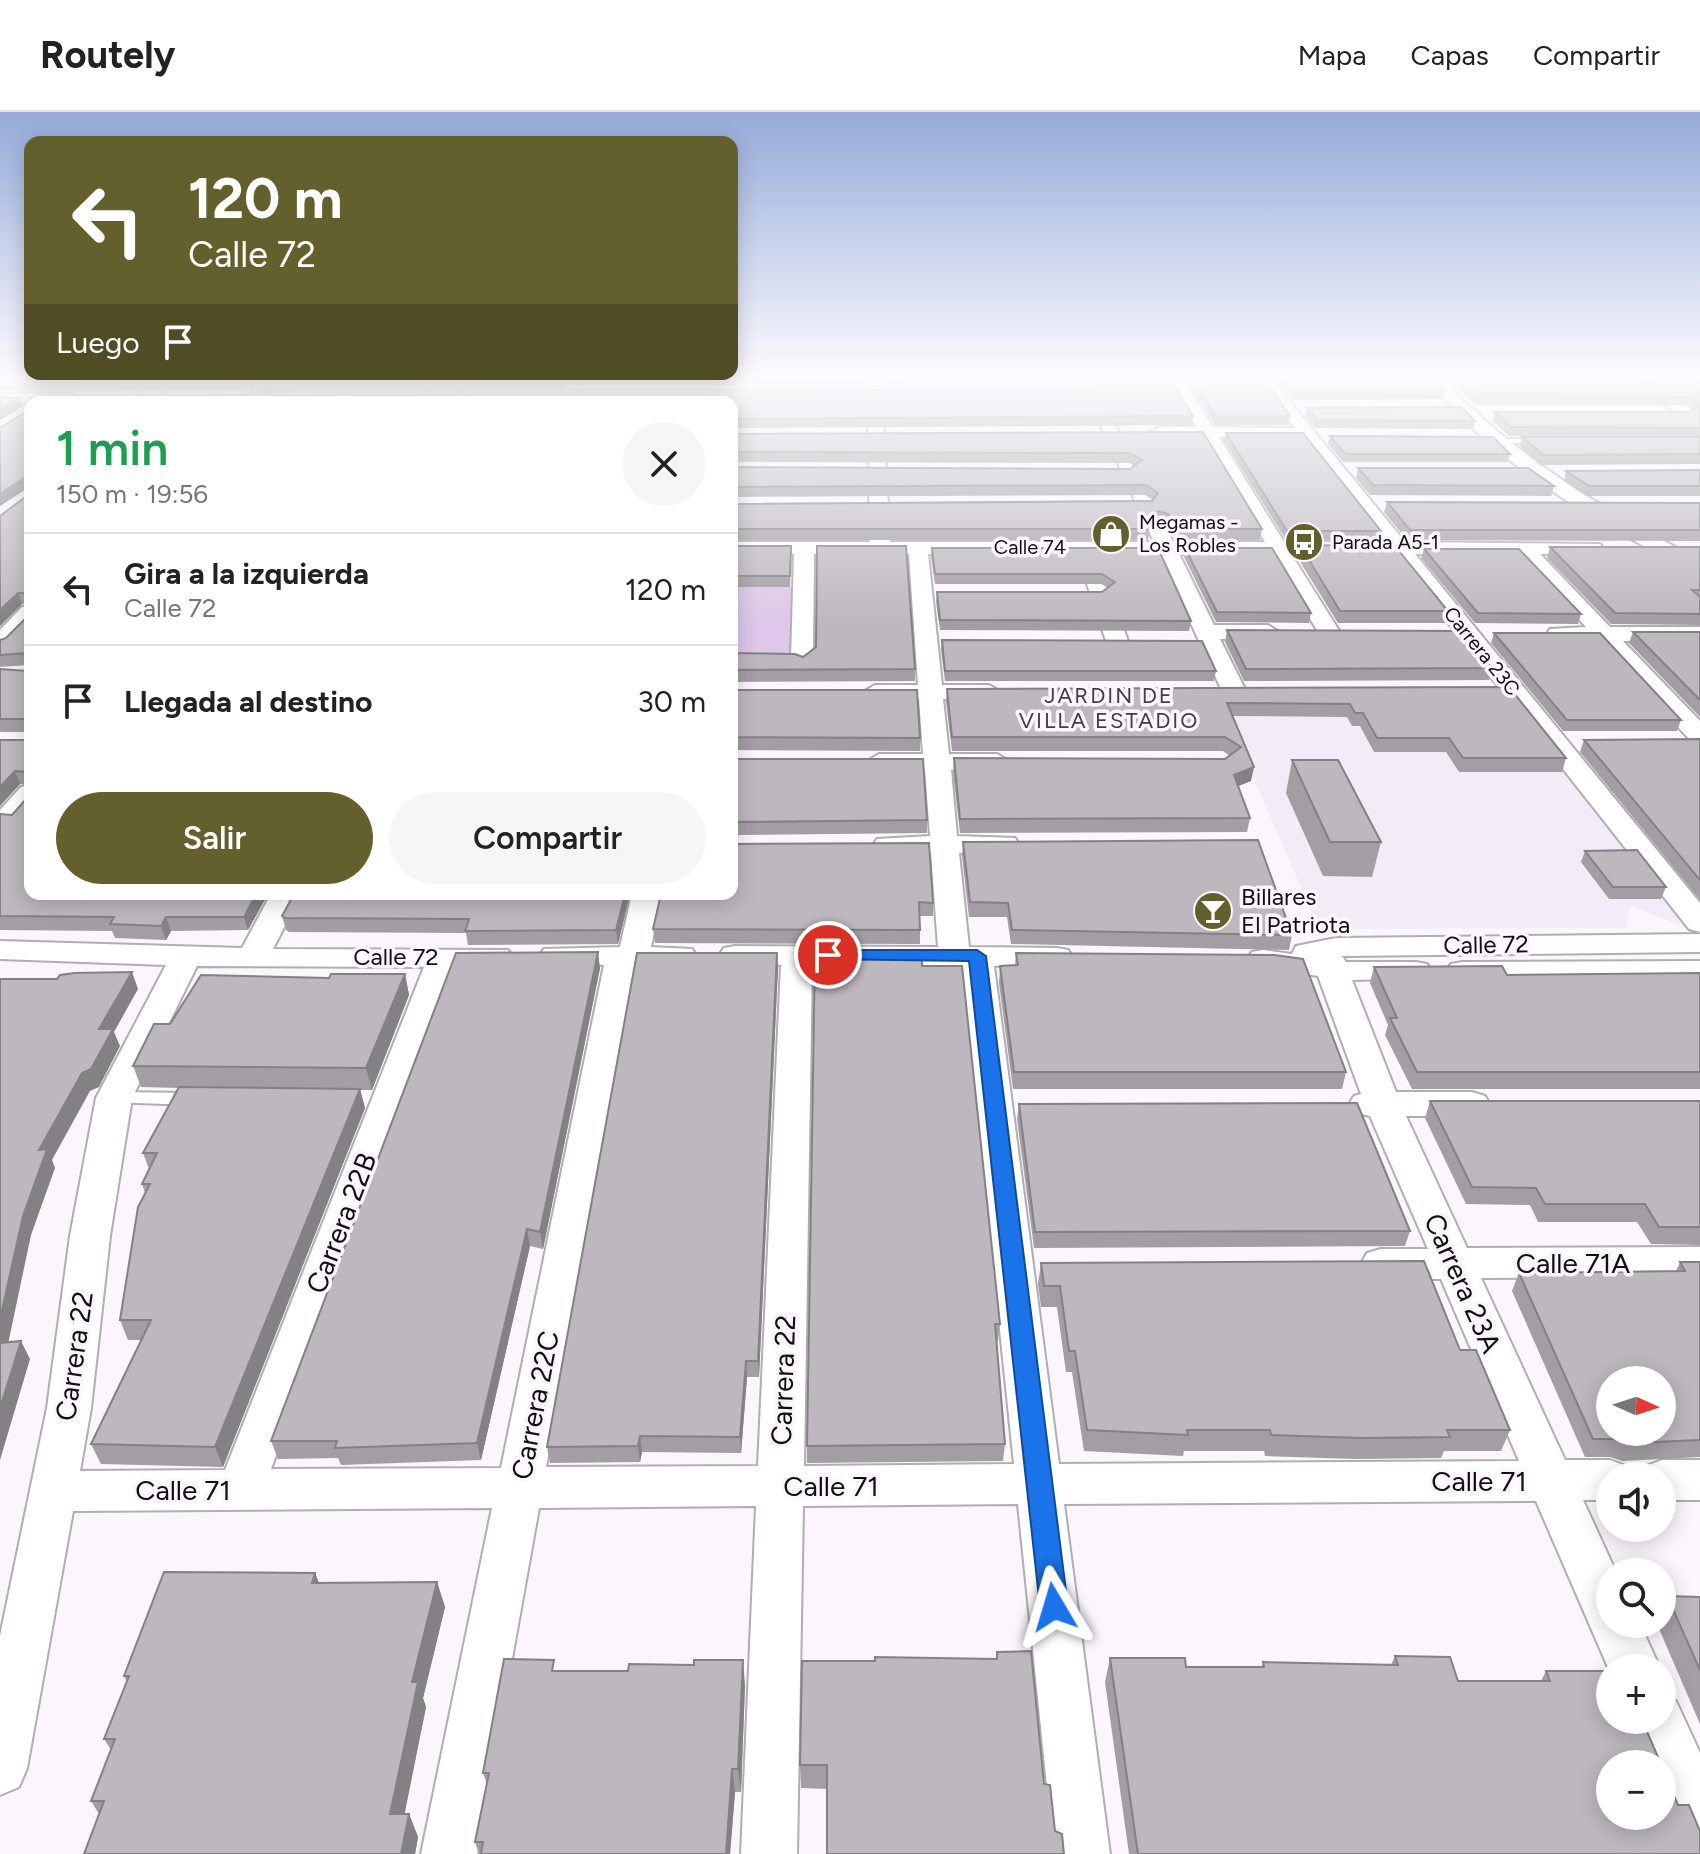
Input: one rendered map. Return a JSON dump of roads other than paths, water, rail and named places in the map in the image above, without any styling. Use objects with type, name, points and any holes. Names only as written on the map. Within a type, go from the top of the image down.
[{"type":"street","points":[[875,460],[880,548]]},
{"type":"street","points":[[1120,460],[1121,471],[1137,504],[1165,547],[1234,691]]},
{"type":"street","points":[[1179,641],[1207,636],[1336,632],[1226,460]]},
{"type":"street","name":"Carrera 23C","points":[[1331,460],[1700,923]]},
{"type":"street","points":[[1520,460],[1582,504],[1700,568]]},
{"type":"street","points":[[1338,470],[1367,470]]},
{"type":"street","points":[[1501,470],[1564,473]]},
{"type":"street","points":[[1363,503],[1395,503]]},
{"type":"street","points":[[1551,504],[1626,504]]},
{"type":"street","name":"Calle 74","points":[[738,548],[1398,546],[1700,549]]},
{"type":"street","points":[[1084,547],[1101,593],[1125,641],[1085,641]]},
{"type":"street","points":[[802,659],[804,548]]},
{"type":"street","points":[[918,548],[931,593],[936,640],[932,692],[946,845],[966,956],[1011,1104],[1030,1266],[1040,1484],[1082,1854]]},
{"type":"street","points":[[1523,548],[1700,739]]},
{"type":"street","points":[[1071,593],[1101,593]]},
{"type":"street","points":[[0,643],[24,618]]},
{"type":"street","points":[[1437,633],[1498,633]]},
{"type":"street","points":[[1528,634],[1700,634]]},
{"type":"street","points":[[1482,690],[1513,690]]},
{"type":"street","points":[[1202,691],[1265,691]]},
{"type":"street","points":[[855,692],[1012,692]]},
{"type":"street","points":[[1671,741],[1700,739]]},
{"type":"street","points":[[1555,742],[1584,742]]},
{"type":"street","points":[[859,762],[1018,762]]},
{"type":"street","points":[[12,819],[24,802]]},
{"type":"street","points":[[854,845],[1038,844]]},
{"type":"street","points":[[252,958],[283,900]]},
{"type":"street","points":[[628,956],[645,900]]},
{"type":"street","name":"Calle 72","points":[[1328,959],[1700,943]]},
{"type":"street","name":"Calle 72","points":[[0,950],[252,958],[1086,957]]},
{"type":"street","name":"Carrera 22","points":[[769,1854],[797,955]]},
{"type":"street","name":"Carrera 22C","points":[[449,1854],[519,1488],[628,956]]},
{"type":"street","name":"Carrera 22","points":[[0,1768],[69,1408],[90,1236],[114,1098],[186,957]]},
{"type":"street","name":"Carrera 22B","points":[[241,1489],[380,1099],[443,958]]},
{"type":"street","name":"Calle 72","points":[[1226,959],[1700,970]]},
{"type":"street","name":"Carrera 23A","points":[[1328,959],[1383,1104],[1596,1582]]},
{"type":"street","points":[[1337,1104],[1510,1104]]},
{"type":"street","name":"Calle 71A","points":[[1344,1264],[1700,1262]]},
{"type":"street","name":"Calle 71","points":[[51,1491],[1596,1480]]},
{"type":"street","points":[[1676,1480],[1700,1480]]},
{"type":"street","points":[[1663,1734],[1700,1815]]},
{"type":"lane","points":[[114,1098],[206,1099]]},
{"type":"place","name":"Megamas - Los Robles","points":[[1111,534]]},
{"type":"place","name":"Parada A5-1","points":[[1304,542]]},
{"type":"place","name":"Billares El Patriota","points":[[1213,911]]},
{"type":"district","name":"JARDIN DE VILLA ESTADIO","points":[[1109,708]]}]
